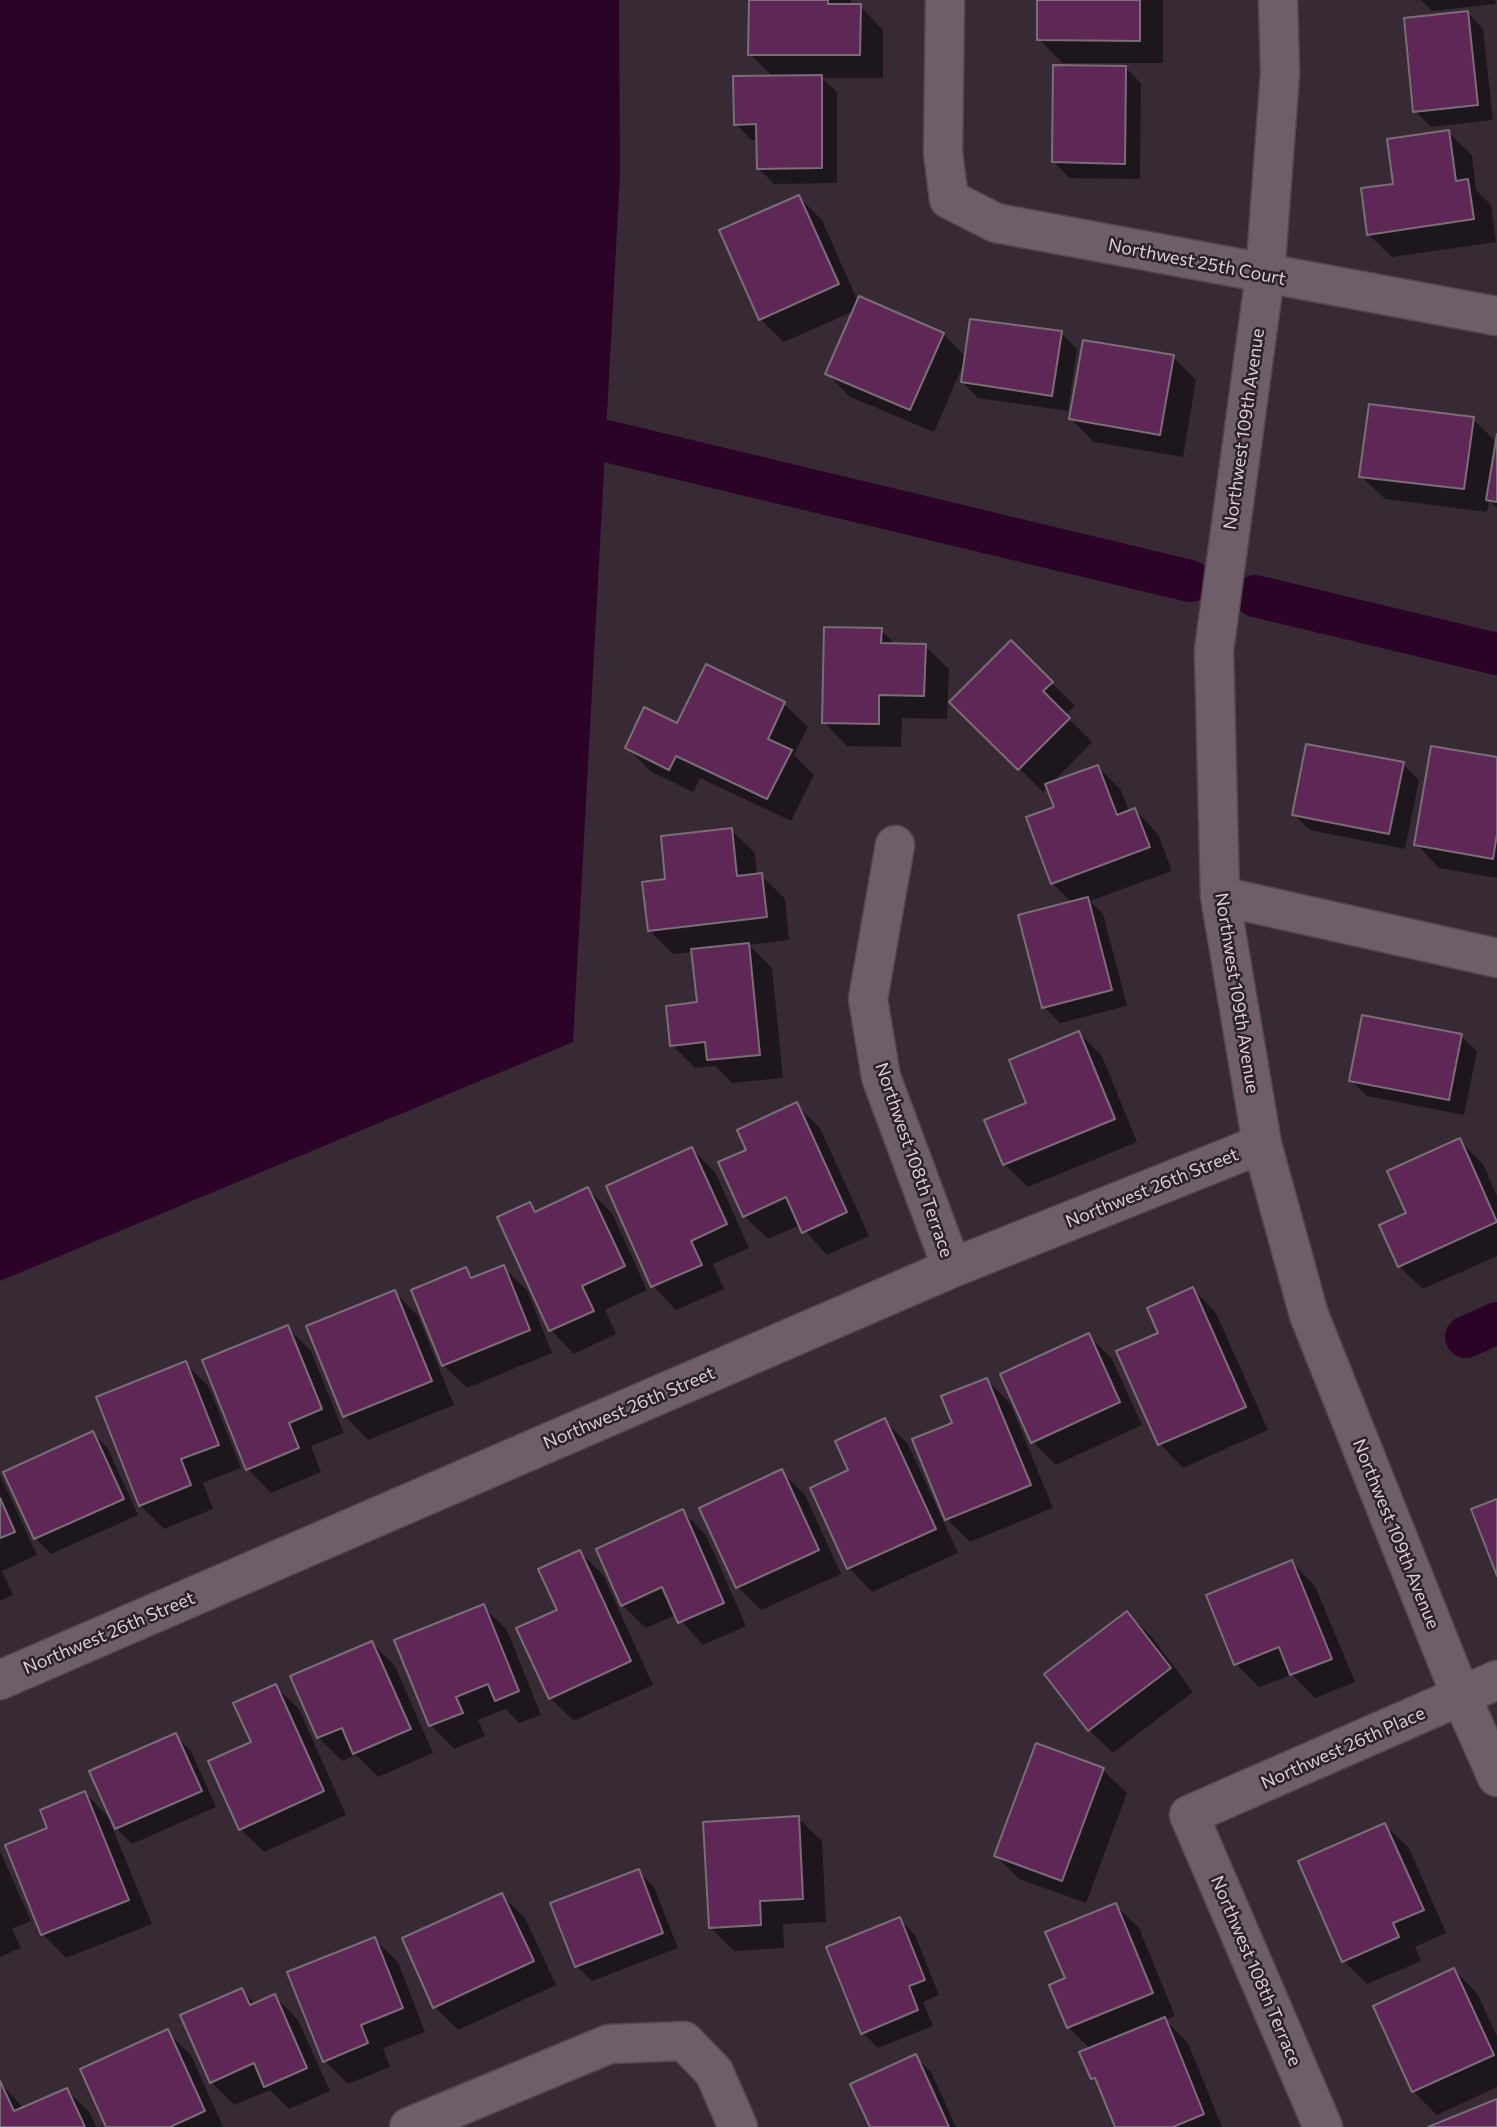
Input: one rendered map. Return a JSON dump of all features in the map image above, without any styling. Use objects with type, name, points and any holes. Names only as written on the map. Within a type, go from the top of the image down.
[{"type":"street","name":"Northwest 25th Court","points":[[944,0],[943,153],[949,199],[996,223],[1497,316]]},
{"type":"street","name":"Northwest 109th Avenue","points":[[1278,0],[1280,73],[1265,275],[1214,650],[1220,896],[1262,1144],[1309,1315],[1461,1696],[1497,1777]]},
{"type":"street","name":"Northwest 108th Terrace","points":[[895,845],[868,999],[881,1077],[952,1268]]},
{"type":"street","points":[[1220,896],[1497,958]]},
{"type":"street","name":"Northwest 26th Street","points":[[0,1680],[952,1268],[1262,1144]]},
{"type":"street","name":"Northwest 26th Place","points":[[1189,1815],[1497,1680]]},
{"type":"street","name":"Northwest 108th Terrace","points":[[1189,1815],[1323,2127]]},
{"type":"street","points":[[409,2127],[609,2044],[684,2041],[714,2072],[738,2127]]},
{"type":"shaded area","points":[[0,0],[619,0],[620,175],[573,1042],[0,1281]]},
{"type":"building","points":[[749,0],[828,0],[828,4],[861,4],[860,55],[748,55]]},
{"type":"building","points":[[1037,0],[1140,0],[1140,41],[1037,40]]},
{"type":"building","points":[[1468,11],[1478,105],[1413,112],[1404,18]]},
{"type":"building","points":[[1053,65],[1126,66],[1125,164],[1052,162]]},
{"type":"building","points":[[822,75],[822,168],[757,169],[756,124],[734,125],[733,76]]},
{"type":"building","points":[[1449,130],[1456,181],[1468,179],[1474,219],[1367,235],[1361,188],[1393,184],[1387,139]]},
{"type":"building","points":[[799,195],[839,284],[759,320],[719,230]]},
{"type":"building","points":[[859,296],[944,333],[910,410],[825,374]]},
{"type":"building","points":[[970,319],[1062,331],[1052,396],[961,382]]},
{"type":"building","points":[[1083,340],[1174,355],[1160,435],[1069,419]]},
{"type":"building","points":[[1369,404],[1474,417],[1464,489],[1359,477]]},
{"type":"building","points":[[1497,434],[1497,502],[1486,500]]},
{"type":"building","points":[[824,627],[882,628],[881,643],[926,644],[924,696],[879,695],[879,724],[822,723]]},
{"type":"building","points":[[1011,640],[1053,682],[1043,691],[1070,718],[1018,770],[949,702]]},
{"type":"building","points":[[706,664],[785,702],[768,739],[792,750],[767,799],[676,756],[669,770],[625,748],[644,707],[677,723]]},
{"type":"building","points":[[1306,744],[1404,762],[1389,834],[1292,815]]},
{"type":"building","points":[[1431,746],[1497,757],[1497,834],[1493,859],[1414,845]]},
{"type":"building","points":[[1098,765],[1117,815],[1135,808],[1150,847],[1051,884],[1026,817],[1054,807],[1045,784]]},
{"type":"building","points":[[732,828],[737,876],[762,873],[767,917],[648,931],[642,882],[665,879],[661,836]]},
{"type":"building","points":[[1088,897],[1112,990],[1042,1008],[1018,915]]},
{"type":"building","points":[[749,943],[760,1055],[707,1060],[705,1042],[670,1046],[666,1006],[697,1002],[691,949]]},
{"type":"building","points":[[1362,1015],[1462,1034],[1449,1100],[1349,1081]]},
{"type":"building","points":[[1079,1031],[1115,1119],[1003,1165],[984,1120],[1026,1103],[1009,1060]]},
{"type":"building","points":[[797,1102],[847,1212],[802,1233],[786,1197],[743,1217],[718,1162],[746,1150],[737,1130]]},
{"type":"building","points":[[1460,1138],[1497,1222],[1398,1267],[1379,1225],[1406,1213],[1387,1171]]},
{"type":"building","points":[[692,1147],[727,1224],[691,1241],[702,1265],[651,1287],[606,1186]]},
{"type":"building","points":[[588,1187],[625,1266],[582,1286],[594,1311],[549,1331],[497,1217],[530,1202],[535,1212]]},
{"type":"building","points":[[504,1265],[530,1330],[442,1366],[411,1290],[466,1267],[471,1278]]},
{"type":"building","points":[[1193,1287],[1246,1407],[1158,1445],[1116,1351],[1158,1333],[1147,1308]]},
{"type":"building","points":[[395,1290],[432,1381],[343,1417],[306,1326]]},
{"type":"building","points":[[288,1325],[322,1409],[289,1423],[299,1448],[246,1470],[202,1360]]},
{"type":"building","points":[[1089,1333],[1120,1402],[1031,1443],[1000,1374]]},
{"type":"building","points":[[186,1361],[219,1445],[181,1459],[191,1485],[139,1506],[96,1397]]},
{"type":"building","points":[[987,1378],[1031,1485],[945,1520],[912,1439],[952,1423],[941,1396]]},
{"type":"building","points":[[885,1418],[936,1529],[847,1569],[810,1488],[848,1470],[835,1441]]},
{"type":"building","points":[[93,1431],[124,1499],[34,1539],[3,1472]]},
{"type":"building","points":[[782,1469],[819,1550],[736,1588],[699,1508]]},
{"type":"building","points":[[0,1498],[15,1532],[0,1538]]},
{"type":"building","points":[[1497,1499],[1497,1576],[1471,1509]]},
{"type":"building","points":[[683,1509],[724,1603],[678,1623],[662,1587],[621,1606],[596,1549]]},
{"type":"building","points":[[580,1550],[631,1661],[549,1699],[516,1628],[557,1610],[538,1569]]},
{"type":"building","points":[[1292,1560],[1332,1659],[1290,1675],[1279,1647],[1234,1665],[1206,1595]]},
{"type":"building","points":[[484,1604],[519,1691],[495,1701],[488,1684],[456,1697],[463,1713],[429,1726],[394,1640]]},
{"type":"building","points":[[1127,1611],[1171,1668],[1088,1731],[1044,1674]]},
{"type":"building","points":[[372,1641],[411,1729],[353,1754],[342,1728],[317,1738],[290,1676]]},
{"type":"building","points":[[276,1684],[324,1791],[239,1830],[208,1761],[251,1742],[233,1703]]},
{"type":"building","points":[[176,1733],[202,1791],[115,1829],[89,1771]]},
{"type":"building","points":[[1036,1743],[1104,1768],[1062,1881],[994,1856]]},
{"type":"building","points":[[85,1791],[129,1900],[41,1935],[5,1845],[47,1828],[40,1810]]},
{"type":"building","points":[[799,1816],[803,1899],[760,1901],[761,1925],[709,1928],[703,1822]]},
{"type":"building","points":[[1385,1823],[1424,1910],[1393,1923],[1399,1937],[1342,1962],[1298,1861]]},
{"type":"building","points":[[639,1869],[663,1933],[575,1967],[550,1903]]},
{"type":"building","points":[[502,1893],[534,1961],[433,2008],[402,1938]]},
{"type":"building","points":[[1116,1903],[1153,1993],[1067,2028],[1049,1985],[1065,1978],[1045,1932]]},
{"type":"building","points":[[900,1917],[925,1980],[909,1986],[918,2010],[861,2034],[826,1947]]},
{"type":"building","points":[[375,1937],[403,2008],[361,2025],[368,2043],[323,2062],[287,1972]]},
{"type":"building","points":[[1454,1968],[1494,2055],[1412,2092],[1373,2006]]},
{"type":"building","points":[[242,1988],[250,2005],[275,1994],[307,2068],[264,2087],[254,2063],[210,2083],[180,2015]]},
{"type":"building","points":[[1165,2017],[1204,2114],[1173,2127],[1115,2127],[1095,2078],[1091,2079],[1079,2052]]},
{"type":"building","points":[[168,2029],[205,2111],[170,2127],[106,2127],[80,2069]]},
{"type":"building","points":[[916,2054],[949,2127],[870,2127],[850,2084]]},
{"type":"building","points":[[0,2081],[14,2111],[67,2088],[85,2127],[0,2127]]},
{"type":"building","points":[[1497,2099],[1497,2127],[1428,2127]]},
{"type":"waterway","points":[[606,441],[1190,581]]},
{"type":"waterway","points":[[1255,596],[1497,654]]},
{"type":"waterway","points":[[1466,1337],[1497,1323]]}]
